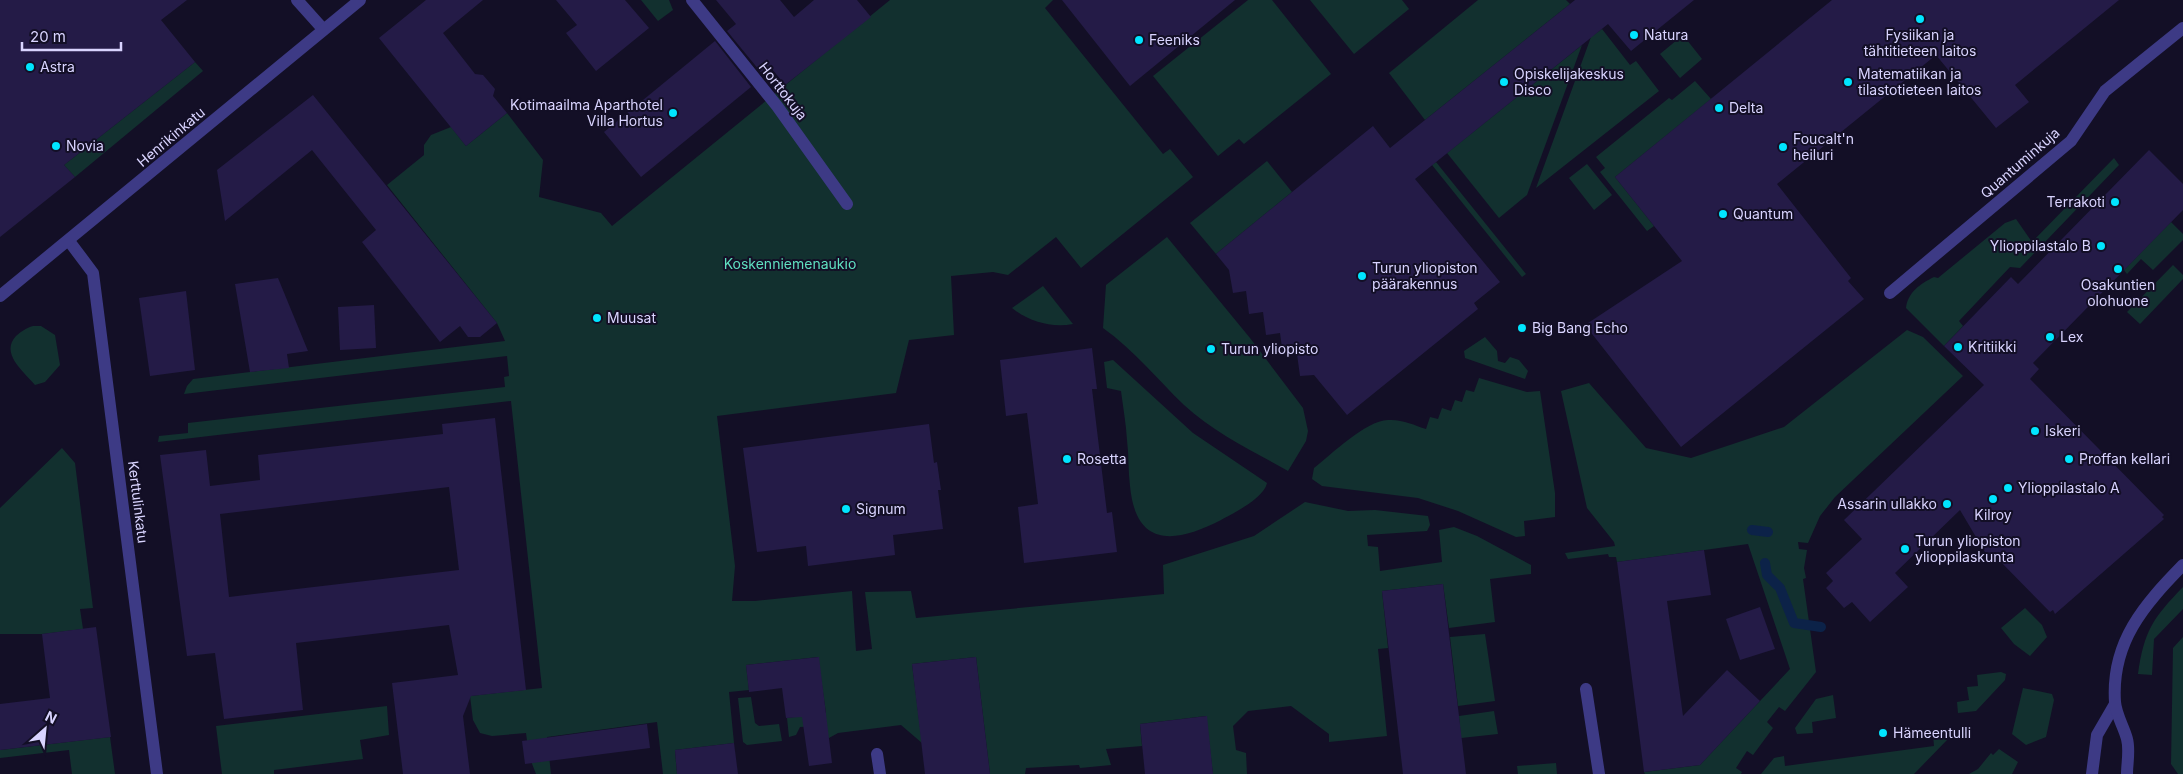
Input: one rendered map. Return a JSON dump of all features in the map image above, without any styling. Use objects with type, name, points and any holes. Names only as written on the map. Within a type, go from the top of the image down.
[{"type":"street","points":[[297,0],[323,30]]},
{"type":"street","name":"Henrikinkatu","points":[[0,296],[360,0]]},
{"type":"street","name":"Horttokuja","points":[[692,0],[777,106],[847,204]]},
{"type":"street","name":"Quantuminkuja","points":[[1890,293],[2071,141],[2105,90],[2183,28]]},
{"type":"street","name":"Kerttulinkatu","points":[[69,241],[93,272],[157,774]]},
{"type":"street","points":[[2127,774],[2128,742],[2115,704],[2117,674],[2132,625],[2143,609],[2183,565]]},
{"type":"street","points":[[1586,689],[1599,774]]},
{"type":"street","points":[[2092,774],[2096,735],[2115,704]]},
{"type":"street","points":[[877,754],[880,774]]},
{"type":"green space","points":[[641,0],[669,0],[673,10],[658,21]]},
{"type":"green space","name":"Koskenniemenaukio","points":[[890,0],[1053,0],[1045,8],[1163,154],[1170,149],[1193,177],[1081,268],[1056,237],[1008,275],[993,272],[951,276],[954,335],[909,340],[896,393],[717,416],[735,566],[732,601],[755,601],[852,591],[856,651],[872,649],[865,592],[911,591],[916,618],[1164,594],[1163,565],[1254,536],[1305,502],[1348,511],[1375,510],[1428,516],[1430,525],[1427,531],[1367,535],[1368,546],[1378,547],[1380,571],[1442,562],[1439,530],[1454,527],[1477,536],[1531,565],[1531,574],[1490,579],[1495,622],[1449,628],[1443,584],[1382,591],[1388,648],[1378,649],[1387,736],[1329,742],[1329,734],[1291,706],[1248,711],[1233,726],[1236,750],[1246,753],[1247,774],[1213,774],[1206,716],[1140,724],[1142,746],[1106,749],[1111,765],[1080,768],[1079,765],[1026,768],[1025,774],[990,774],[976,657],[912,664],[922,743],[901,725],[838,733],[829,738],[821,733],[817,726],[800,727],[796,735],[789,737],[787,718],[826,713],[818,657],[746,665],[749,690],[729,692],[734,743],[675,750],[677,774],[663,774],[657,722],[547,737],[551,774],[536,774],[529,756],[526,733],[492,736],[480,733],[473,720],[470,696],[542,688],[511,401],[158,442],[159,436],[188,433],[188,423],[505,387],[504,377],[509,376],[507,356],[184,394],[187,386],[193,379],[505,341],[497,323],[387,185],[424,155],[424,145],[431,135],[451,127],[466,146],[507,113],[543,160],[539,197],[601,213],[612,226]]},
{"type":"green space","points":[[1248,0],[1272,0],[1331,74],[1244,144],[1239,139],[1218,156],[1153,76]]},
{"type":"green space","points":[[1310,0],[1402,0],[1409,9],[1354,54]]},
{"type":"green space","points":[[1478,0],[1566,0],[1570,4],[1425,120],[1389,73]]},
{"type":"green space","points":[[1602,29],[1630,65],[1636,61],[1659,91],[1536,188],[1591,37]]},
{"type":"green space","points":[[1683,35],[1702,59],[1680,78],[1660,54]]},
{"type":"green space","points":[[1582,45],[1527,195],[1499,218],[1447,153]]},
{"type":"green space","points":[[195,62],[203,71],[75,177],[64,165]]},
{"type":"green space","points":[[1695,81],[1711,99],[1615,177],[1654,226],[1647,231],[1600,172],[1605,168],[1596,157],[1669,98],[1672,100]]},
{"type":"green space","points":[[2114,158],[2119,165],[2020,268],[2010,267],[1959,321],[1963,326],[1944,346],[1906,308],[1909,297],[1920,286],[1934,277],[1938,278],[2005,223],[2016,219],[2032,242]]},
{"type":"green space","points":[[1267,161],[1292,192],[1216,254],[1190,223]]},
{"type":"green space","points":[[1436,162],[1526,274],[1522,277],[1432,165]]},
{"type":"green space","points":[[1587,164],[1612,195],[1594,210],[1569,178]]},
{"type":"green space","points":[[2171,222],[2183,234],[2183,240],[2153,270],[2141,259],[2127,274],[2124,270]]},
{"type":"green space","points":[[1167,237],[1250,338],[1303,408],[1308,431],[1306,441],[1288,471],[1234,441],[1196,415],[1135,355],[1103,328],[1106,285]]},
{"type":"green space","points":[[2173,265],[2183,275],[2183,279],[2140,324],[2127,312]]},
{"type":"green space","points":[[1043,286],[1073,324],[1041,323],[1026,317],[1012,308]]},
{"type":"green space","points":[[33,326],[41,326],[55,335],[60,365],[45,382],[35,385],[15,362],[11,349],[12,342],[16,336]]},
{"type":"green space","points":[[1907,330],[1923,337],[1963,376],[1835,497],[1820,516],[1808,543],[1798,542],[1799,549],[1807,550],[1804,568],[1806,578],[1803,579],[1816,672],[1785,711],[1779,707],[1767,722],[1773,728],[1753,755],[1747,751],[1736,768],[1742,772],[1741,774],[1645,774],[1644,772],[1700,765],[1790,669],[1748,544],[1617,562],[1616,557],[1609,557],[1608,554],[1568,559],[1565,553],[1615,546],[1614,542],[1587,508],[1561,391],[1589,383],[1646,448],[1691,458],[1784,427]]},
{"type":"green space","points":[[1485,337],[1497,351],[1498,361],[1505,363],[1510,357],[1519,360],[1528,371],[1525,379],[1465,358],[1464,351]]},
{"type":"green space","points":[[1113,360],[1193,433],[1267,483],[1265,489],[1248,504],[1204,528],[1174,536],[1161,535],[1150,531],[1140,521],[1134,506],[1130,486],[1127,434],[1121,391],[1107,388],[1104,362]]},
{"type":"green space","points":[[1479,378],[1527,392],[1540,391],[1555,493],[1555,517],[1524,521],[1525,536],[1516,537],[1458,511],[1418,498],[1322,486],[1312,479],[1314,468],[1349,439],[1369,426],[1388,420],[1398,420],[1426,429],[1430,417],[1438,419],[1442,408],[1451,411],[1455,400],[1462,402],[1466,390],[1474,392]]},
{"type":"green space","points":[[62,448],[75,463],[93,608],[80,609],[83,629],[42,634],[0,634],[0,508]]},
{"type":"green space","points":[[2183,587],[2183,609],[2154,639],[2152,675],[2138,674],[2143,647],[2152,626],[2164,608]]},
{"type":"green space","points":[[2025,608],[2042,625],[2047,637],[2030,656],[2014,644],[2001,628]]},
{"type":"green space","points":[[1485,634],[1495,701],[1458,706],[1450,637]]},
{"type":"green space","points":[[2183,637],[2183,774],[2178,774],[2171,764],[2173,648]]},
{"type":"green space","points":[[2001,672],[2006,674],[2005,680],[1976,711],[1958,713],[1957,702],[1969,700],[1967,687],[1978,686],[1977,675]]},
{"type":"green space","points":[[2023,688],[2052,694],[2054,700],[2046,737],[2026,745],[2012,734]]},
{"type":"green space","points":[[1833,695],[1836,718],[1812,722],[1813,733],[1797,734],[1795,728],[1816,699]]},
{"type":"green space","points":[[751,697],[755,723],[759,726],[779,724],[782,741],[747,745],[743,742],[738,698]]},
{"type":"green space","points":[[387,706],[389,735],[360,740],[363,759],[274,770],[274,774],[222,774],[216,726]]},
{"type":"green space","points":[[1494,711],[1498,734],[1461,738],[1459,716]]},
{"type":"green space","points":[[1944,734],[1947,740],[1914,774],[1761,774],[1774,758],[1784,756],[1785,766],[1934,746],[1933,735]]},
{"type":"green space","points":[[110,737],[115,774],[72,774],[69,750],[0,758],[0,750]]},
{"type":"green space","points":[[1999,749],[2018,762],[2012,774],[1969,774],[1978,769],[1991,753],[1993,755]]},
{"type":"green space","points":[[1556,763],[1557,774],[1518,774],[1517,766]]},
{"type":"building","name":"Novia","points":[[0,0],[187,0],[161,20],[195,62],[64,165],[75,177],[0,237]]},
{"type":"building","points":[[426,0],[483,0],[443,33],[475,74],[483,75],[495,89],[493,96],[507,113],[466,146],[379,38]]},
{"type":"building","points":[[556,0],[625,0],[649,28],[596,71],[566,33],[577,25]]},
{"type":"building","points":[[716,0],[780,0],[794,17],[814,0],[857,0],[871,17],[785,85],[772,69],[764,76],[727,31],[736,24]]},
{"type":"building","name":"Feeniks","points":[[1062,0],[1235,0],[1130,86]]},
{"type":"building","name":"Turun yliopiston päärakennus","points":[[1575,0],[1694,0],[1631,51],[1608,24],[1415,179],[1500,282],[1474,303],[1478,309],[1347,415],[1314,375],[1300,376],[1297,354],[1283,355],[1280,333],[1266,335],[1263,312],[1249,314],[1246,291],[1233,293],[1229,270],[1216,254],[1373,126],[1390,148]]},
{"type":"building","name":"Quantum","points":[[1832,0],[2119,0],[2015,85],[2029,102],[1996,128],[1936,55],[1777,184],[1851,278],[1848,281],[1864,299],[1681,447],[1585,325],[1682,261],[1615,177]]},
{"type":"building","points":[[715,41],[751,87],[641,177],[604,132]]},
{"type":"building","points":[[313,95],[497,323],[480,337],[468,337],[460,326],[440,342],[362,242],[376,230],[312,150],[225,221],[217,170]]},
{"type":"building","name":"Ylioppilastalo A","points":[[2149,150],[2183,184],[2183,210],[2033,363],[2039,369],[2030,379],[2164,515],[2162,517],[2164,519],[2055,614],[2053,610],[2050,612],[1996,557],[1989,559],[1960,510],[1895,573],[1908,587],[1870,622],[1852,602],[1844,608],[1826,588],[1833,581],[1826,573],[1862,539],[1844,520],[1984,385],[1944,346],[2011,277],[2018,284]]},
{"type":"building","points":[[278,278],[308,351],[287,354],[289,368],[250,372],[235,284]]},
{"type":"building","points":[[186,291],[195,370],[150,376],[139,298]]},
{"type":"building","points":[[374,305],[376,348],[340,350],[338,307]]},
{"type":"building","name":"Rosetta","points":[[1092,348],[1097,389],[1092,389],[1107,513],[1112,512],[1117,552],[1024,563],[1018,507],[1038,504],[1027,413],[1006,416],[1000,360]]},
{"type":"building","points":[[495,418],[526,690],[471,696],[463,716],[470,774],[403,774],[392,683],[458,675],[449,625],[296,643],[303,710],[224,719],[215,653],[187,656],[160,455],[206,450],[210,486],[260,480],[258,455],[443,434],[442,424]],"holes":[[[449,487],[459,570],[229,597],[220,514]]]},
{"type":"building","name":"Signum","points":[[929,424],[934,463],[937,462],[941,490],[938,490],[943,529],[893,535],[895,555],[808,566],[806,546],[757,552],[743,448]]},
{"type":"building","points":[[1704,550],[1711,595],[1667,601],[1683,716],[1727,670],[1760,701],[1700,765],[1644,772],[1617,562]]},
{"type":"building","points":[[1443,584],[1466,774],[1403,774],[1382,591]]},
{"type":"building","points":[[1760,607],[1775,649],[1740,660],[1726,619]]},
{"type":"building","points":[[96,627],[111,737],[0,750],[0,704],[50,698],[42,634]]},
{"type":"building","points":[[819,657],[832,763],[809,766],[802,717],[786,718],[782,688],[749,692],[746,665]]},
{"type":"building","points":[[976,657],[990,774],[925,774],[912,664]]},
{"type":"building","points":[[1207,716],[1213,774],[1145,774],[1140,724]]},
{"type":"building","points":[[647,724],[650,748],[525,764],[522,741]]},
{"type":"building","points":[[734,743],[738,774],[677,774],[675,750]]},
{"type":"waterway","points":[[1752,530],[1768,532]]},
{"type":"waterway","points":[[1765,563],[1767,575],[1780,588],[1794,623],[1821,627]]},
{"type":"place","name":"Fysiikan ja tähtitieteen laitos","points":[[1920,19]]},
{"type":"place","name":"Natura","points":[[1634,35]]},
{"type":"place","name":"Feeniks","points":[[1139,40]]},
{"type":"place","name":"Astra","points":[[30,67]]},
{"type":"place","name":"Opiskelijakeskus Disco","points":[[1504,82]]},
{"type":"place","name":"Matematiikan ja tilastotieteen laitos","points":[[1848,82]]},
{"type":"place","name":"Delta","points":[[1719,108]]},
{"type":"place","name":"Kotimaailma Aparthotel Villa Hortus","points":[[673,113]]},
{"type":"place","name":"Novia","points":[[56,146]]},
{"type":"place","name":"Foucalt'n heiluri","points":[[1783,147]]},
{"type":"place","name":"Terrakoti","points":[[2115,202]]},
{"type":"place","name":"Quantum","points":[[1723,214]]},
{"type":"place","name":"Ylioppilastalo B","points":[[2101,246]]},
{"type":"place","name":"Osakuntien olohuone","points":[[2118,269]]},
{"type":"place","name":"Turun yliopiston päärakennus","points":[[1362,276]]},
{"type":"place","name":"Muusat","points":[[597,318]]},
{"type":"place","name":"Big Bang Echo","points":[[1522,328]]},
{"type":"place","name":"Lex","points":[[2050,337]]},
{"type":"place","name":"Kritiikki","points":[[1958,347]]},
{"type":"place","name":"Turun yliopisto","points":[[1211,349]]},
{"type":"place","name":"Iskeri","points":[[2035,431]]},
{"type":"place","name":"Rosetta","points":[[1067,459]]},
{"type":"place","name":"Proffan kellari","points":[[2069,459]]},
{"type":"place","name":"Ylioppilastalo A","points":[[2008,488]]},
{"type":"place","name":"Kilroy","points":[[1993,499]]},
{"type":"place","name":"Assarin ullakko","points":[[1947,504]]},
{"type":"place","name":"Signum","points":[[846,509]]},
{"type":"place","name":"Turun yliopiston ylioppilaskunta","points":[[1905,549]]},
{"type":"place","name":"Hämeentulli","points":[[1883,733]]}]
